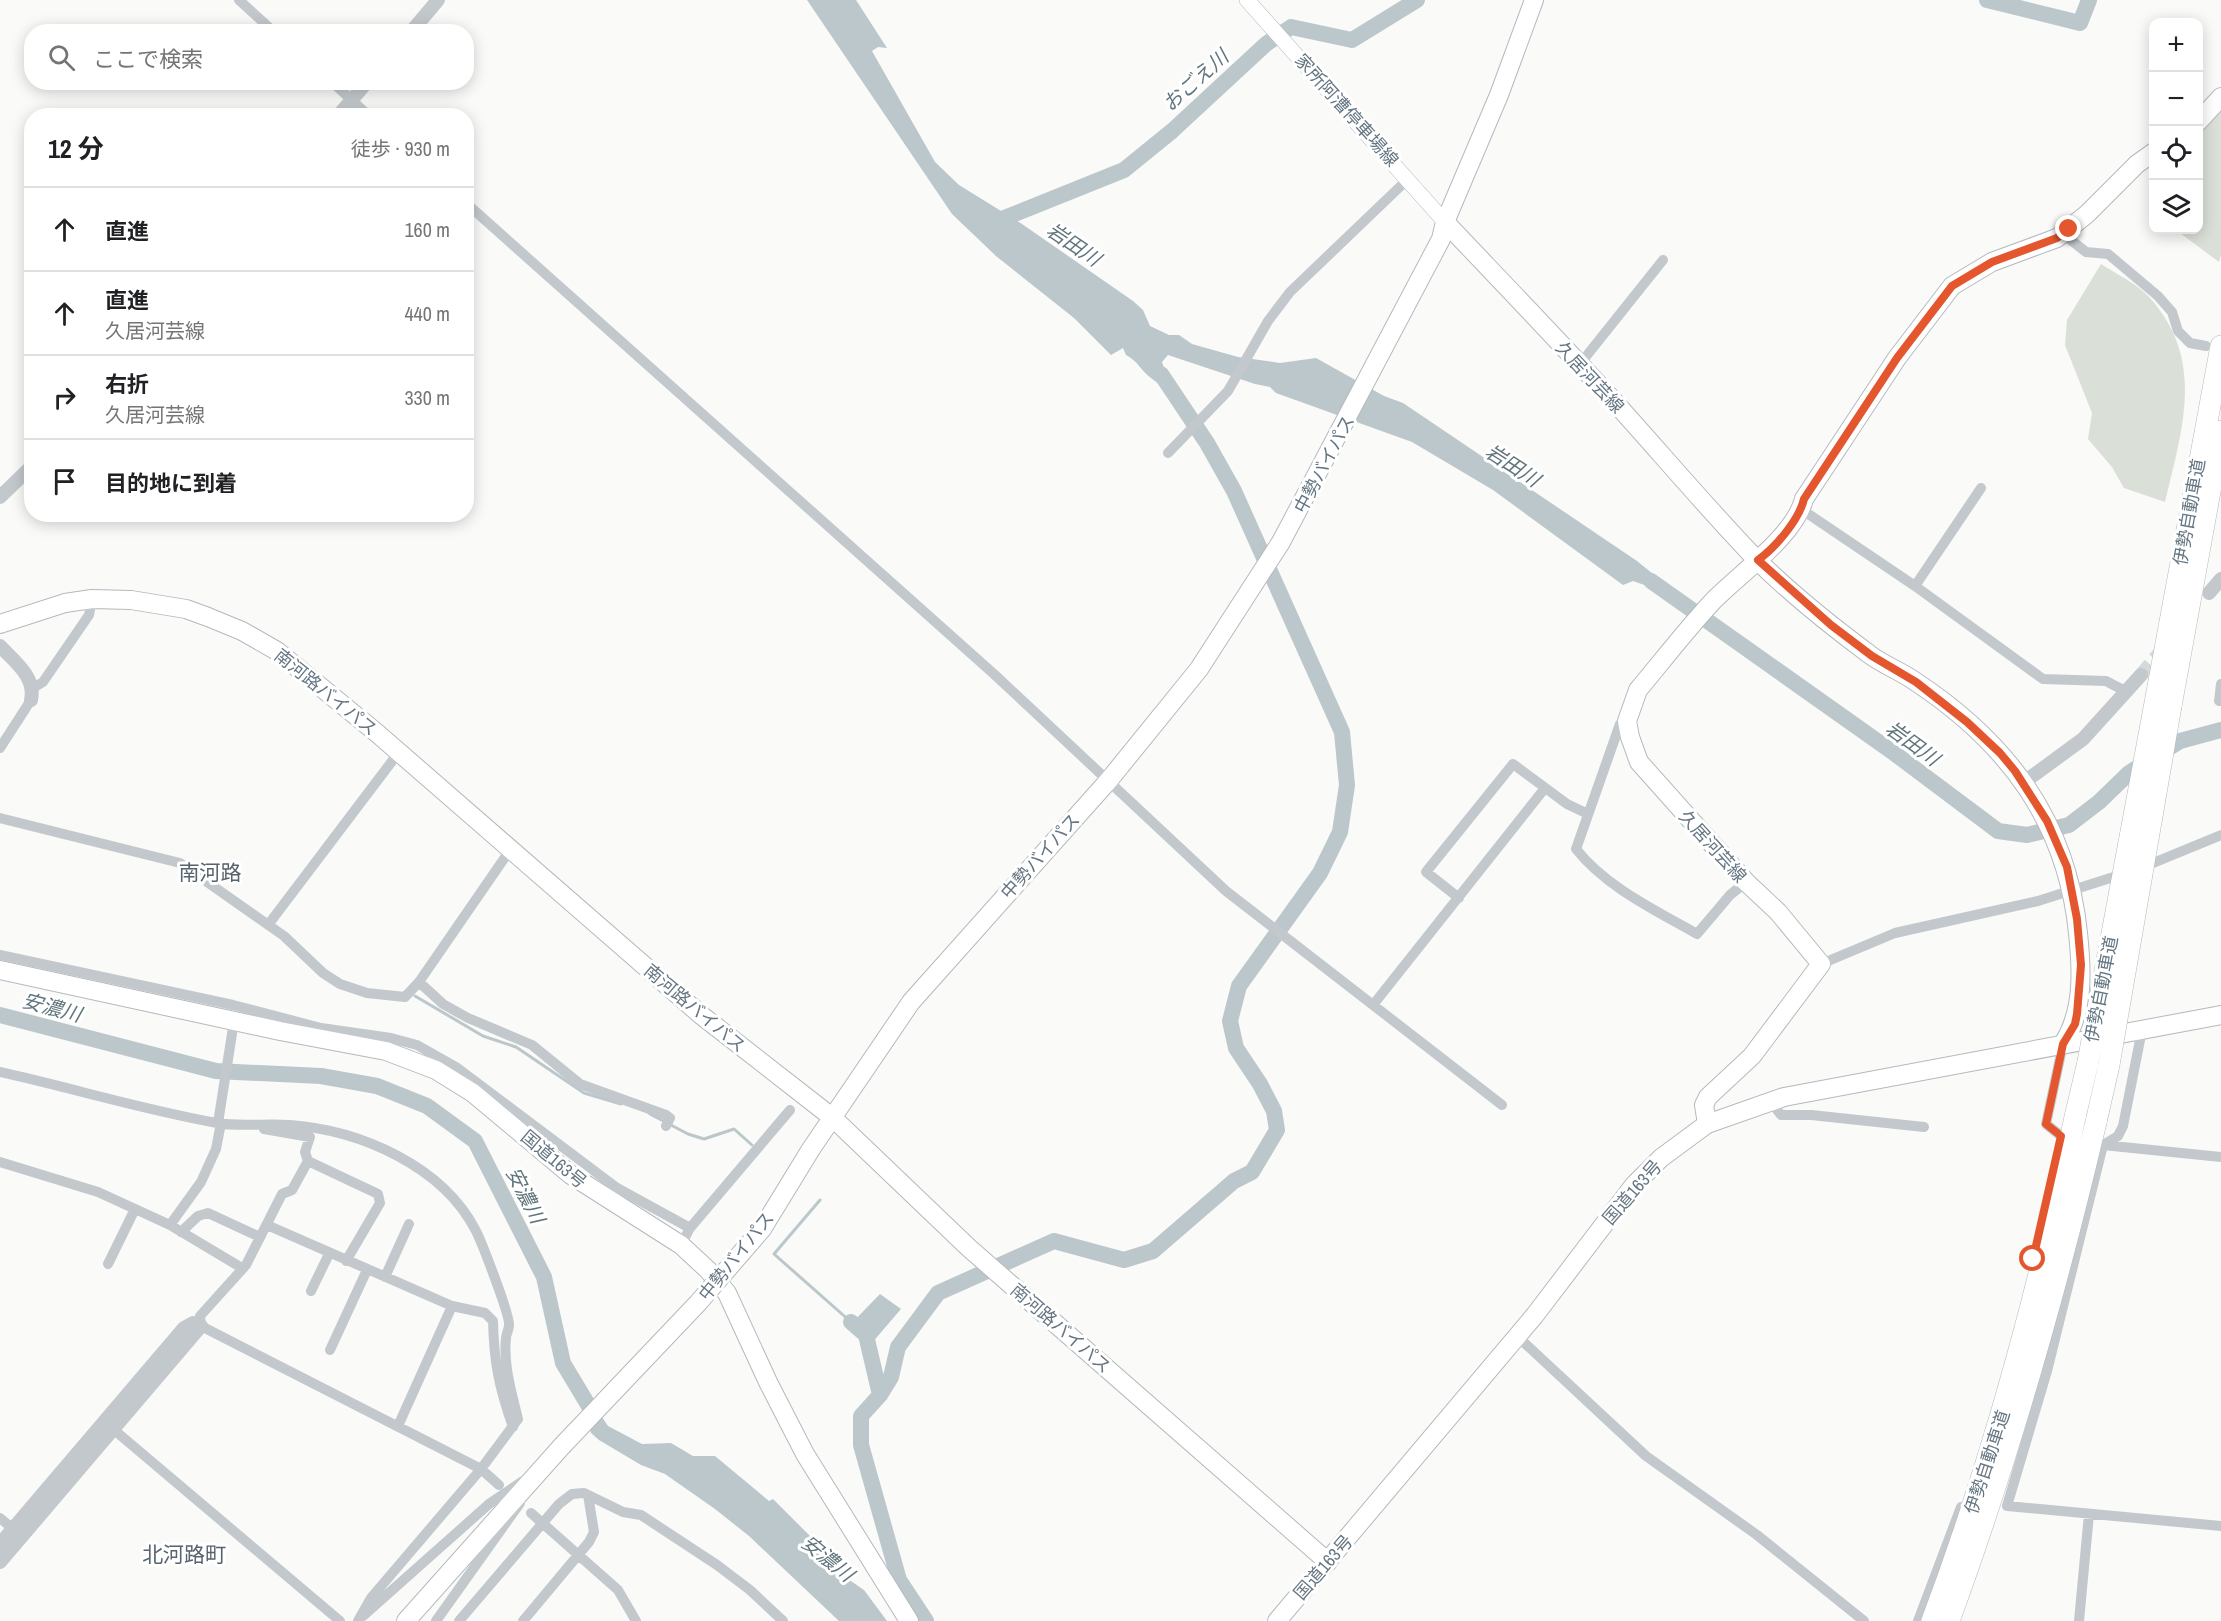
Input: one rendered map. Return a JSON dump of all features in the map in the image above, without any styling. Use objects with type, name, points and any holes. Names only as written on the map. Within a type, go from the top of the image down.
[{"type":"highway","name":"伊勢自動車道","points":[[1949,1621],[2002,1471],[2029,1383],[2066,1252],[2109,1065],[2213,346]]},
{"type":"highway","name":"伊勢自動車道","points":[[1932,1621],[1966,1527],[2013,1378],[2048,1247],[2221,431]]},
{"type":"main road","name":"家所阿漕停車場線","points":[[1247,0],[1445,222]]},
{"type":"main road","name":"中勢バイパス","points":[[406,1621],[542,1467],[698,1303],[762,1229],[795,1173],[911,1002],[1109,780],[1199,669],[1246,601],[1281,542],[1326,461],[1441,239],[1445,222],[1499,94],[1534,0]]},
{"type":"main road","points":[[2203,117],[2221,97]]},
{"type":"main road","points":[[1627,721],[1638,690],[1713,601],[1766,554],[1801,509],[1804,499],[1897,358],[1952,286],[1992,262],[2057,238],[2087,214],[2137,164],[2149,156]]},
{"type":"main road","name":"久居河芸線","points":[[1445,222],[1580,364],[1758,560],[1831,625],[1872,656],[1916,682],[1967,722],[2000,753],[2028,790],[2057,841],[2071,886],[2080,949],[2080,989],[2075,1024],[2063,1044]]},
{"type":"main road","name":"南河路バイパス","points":[[0,624],[64,603],[92,599],[131,600],[186,609],[243,631],[302,669],[701,1015],[833,1118],[969,1248],[1328,1562]]},
{"type":"main road","name":"久居河芸線","points":[[1627,721],[1632,747],[1647,772],[1746,882],[1778,912],[1821,964]]},
{"type":"main road","points":[[1707,1124],[1704,1105],[1708,1097],[1752,1056],[1821,964]]},
{"type":"main road","name":"国道163号","points":[[0,970],[234,1027],[386,1051],[435,1070],[473,1093],[592,1190],[681,1245],[708,1270],[727,1293],[768,1382],[805,1454],[909,1621]]},
{"type":"main road","name":"国道163号","points":[[1277,1621],[1517,1336],[1649,1168],[1707,1124],[1770,1101],[2221,1015]]},
{"type":"street","points":[[239,0],[265,24]]},
{"type":"street","points":[[418,24],[438,0]]},
{"type":"street","points":[[341,90],[360,108]]},
{"type":"street","points":[[345,108],[360,90]]},
{"type":"street","points":[[1168,453],[1210,412],[1231,387],[1268,321],[1290,292],[1408,179]]},
{"type":"street","points":[[474,210],[1109,780],[1226,891],[1502,1105]]},
{"type":"street","points":[[2062,233],[2086,252],[2108,254],[2158,296],[2172,312],[2178,331],[2190,344],[2213,346]]},
{"type":"street","points":[[1580,364],[1663,260]]},
{"type":"street","points":[[0,497],[24,474]]},
{"type":"street","points":[[1915,586],[1981,488]]},
{"type":"street","points":[[1801,509],[1915,586],[2043,679],[2106,681],[2127,692]]},
{"type":"street","points":[[2209,593],[2221,579]]},
{"type":"street","points":[[0,748],[32,694],[43,682],[89,615],[92,599]]},
{"type":"street","points":[[0,646],[29,678],[32,694]]},
{"type":"street","points":[[2028,790],[2083,740],[2141,675]]},
{"type":"street","points":[[2221,684],[2219,701],[2221,701]]},
{"type":"street","points":[[1627,721],[1620,724],[1576,849],[1586,862],[1651,909],[1697,934],[1730,895],[1746,882]]},
{"type":"street","points":[[268,925],[399,752]]},
{"type":"street","points":[[1459,898],[1426,872],[1513,764],[1568,804],[1588,814]]},
{"type":"street","points":[[1373,1005],[1545,788]]},
{"type":"street","points":[[0,818],[180,864],[284,936],[323,974],[348,988],[367,993],[405,997],[419,982],[510,850]]},
{"type":"street","points":[[1821,964],[1877,940],[1923,925],[2012,907],[2071,886],[2156,862],[2221,835]]},
{"type":"street","points":[[0,955],[233,1005],[321,1028],[391,1038],[417,1045],[456,1067],[617,1188],[690,1228]]},
{"type":"street","points":[[419,982],[434,997],[468,1018],[532,1045],[580,1084],[633,1102],[668,1122]]},
{"type":"street","points":[[170,1225],[201,1182],[216,1149],[234,1027]]},
{"type":"street","points":[[2142,1030],[2138,1063],[2122,1131],[2103,1145],[2048,1371],[2007,1506],[2221,1526]]},
{"type":"street","points":[[2063,1044],[2046,1124],[2061,1136],[2103,1145],[2221,1157]]},
{"type":"street","points":[[0,1072],[219,1122],[310,1137],[305,1152],[309,1161],[378,1194],[380,1203],[346,1261]]},
{"type":"street","points":[[1770,1101],[1781,1115],[1811,1115],[1924,1127]]},
{"type":"street","points":[[681,1245],[690,1228],[790,1110]]},
{"type":"street","points":[[239,1125],[254,1123],[293,1125],[351,1136],[370,1142],[416,1167],[459,1206],[479,1237],[510,1325],[506,1337],[507,1362],[518,1419],[481,1469],[371,1598],[358,1620]]},
{"type":"street","points":[[1918,1621],[1977,1463],[1996,1402],[2033,1259],[2061,1136]]},
{"type":"street","points":[[0,1544],[17,1532],[113,1430],[201,1326],[200,1316],[246,1265],[282,1194],[292,1190],[309,1161]]},
{"type":"street","points":[[0,1162],[98,1192],[134,1211],[170,1225],[242,1268]]},
{"type":"street","points":[[108,1264],[134,1211]]},
{"type":"street","points":[[181,1232],[198,1216],[208,1213],[260,1237]]},
{"type":"street","points":[[385,1277],[409,1224]]},
{"type":"street","points":[[267,1225],[452,1306],[485,1313],[493,1322],[491,1340],[499,1387],[513,1426]]},
{"type":"street","points":[[311,1291],[329,1254]]},
{"type":"street","points":[[330,1350],[367,1270]]},
{"type":"street","points":[[398,1426],[452,1306]]},
{"type":"street","points":[[0,1562],[17,1532],[184,1328],[193,1323],[481,1469],[500,1485]]},
{"type":"street","points":[[1517,1336],[1646,1456],[1757,1535],[1864,1621]]},
{"type":"street","points":[[113,1430],[340,1621]]},
{"type":"street","points":[[358,1620],[489,1504],[542,1467]]},
{"type":"street","points":[[436,1621],[504,1528],[542,1467]]},
{"type":"street","points":[[459,1621],[559,1504],[572,1494],[588,1495],[624,1512],[641,1515],[734,1578],[783,1621]]},
{"type":"street","points":[[523,1621],[578,1555],[594,1532],[588,1495]]},
{"type":"street","points":[[531,1513],[618,1590],[636,1621]]},
{"type":"street","points":[[2079,1621],[2089,1514]]},
{"type":"street","points":[[0,1518],[17,1532]]},
{"type":"shaded area","points":[[2221,111],[2221,255],[2219,262],[2181,234],[2203,234],[2203,130]]},
{"type":"shaded area","points":[[2101,264],[2133,284],[2150,298],[2167,322],[2178,346],[2184,371],[2185,396],[2178,448],[2165,502],[2124,488],[2112,467],[2088,439],[2092,413],[2065,345],[2067,320]]},
{"type":"water","points":[[807,0],[856,0],[887,48],[878,47],[872,51],[935,162],[959,185],[1022,224],[1133,301],[1143,310],[1150,326],[1169,335],[1179,335],[1192,344],[1238,357],[1280,363],[1316,358],[1384,396],[1403,403],[1637,561],[1684,599],[1633,581],[1623,585],[1493,490],[1412,442],[1276,393],[1270,387],[1168,355],[1162,362],[1176,402],[1134,360],[1126,355],[1123,348],[1111,355],[1074,318],[996,256],[952,214]]},
{"type":"water","points":[[880,1294],[901,1309],[871,1344],[877,1358],[869,1360],[859,1336],[848,1327]]},
{"type":"water","points":[[578,1382],[608,1426],[642,1444],[671,1443],[693,1456],[715,1456],[769,1501],[773,1499],[831,1557],[845,1577],[864,1590],[887,1621],[839,1621],[749,1536],[715,1509],[665,1474],[641,1465],[599,1440],[591,1433]]},
{"type":"waterway","name":"おごえ川","points":[[1002,219],[1124,170],[1172,131],[1266,44],[1291,27],[1352,40],[1417,0]]},
{"type":"waterway","name":"おごえ川","points":[[1987,0],[2080,23],[2089,0]]},
{"type":"waterway","points":[[880,1395],[891,1377],[898,1347],[938,1293],[1054,1241],[1124,1260],[1153,1251],[1234,1181],[1252,1172],[1277,1130],[1274,1111],[1260,1084],[1236,1048],[1230,1021],[1239,986],[1320,873],[1340,832],[1347,785],[1342,732],[1234,491],[1207,443],[1161,374]]},
{"type":"waterway","name":"岩田川","points":[[1651,581],[1894,753],[1998,831],[2027,835],[2069,825],[2099,802],[2129,773],[2180,741],[2221,730]]},
{"type":"waterway","points":[[415,996],[483,1036],[516,1047],[584,1093],[621,1104]]},
{"type":"waterway","name":"安濃川","points":[[0,1015],[216,1071],[321,1076],[377,1086],[427,1106],[475,1141],[544,1277],[563,1363],[593,1413]]},
{"type":"waterway","points":[[650,1114],[688,1134],[704,1139],[734,1129],[752,1145]]},
{"type":"waterway","points":[[820,1200],[774,1254],[851,1322]]},
{"type":"waterway","points":[[851,1322],[866,1335],[880,1395],[861,1416],[861,1445],[899,1580],[926,1621]]},
{"type":"tunnel","points":[[2141,675],[2164,648]]},
{"type":"district","name":"南河路","points":[[210,872]]},
{"type":"district","name":"北河路町","points":[[184,1554]]},
{"type":"route","points":[[2033,1259],[2061,1136],[2046,1124],[2063,1044],[2075,1024],[2080,989],[2081,965],[2077,919],[2064,857],[2034,796],[2000,753],[1967,722],[1916,682],[1872,656],[1831,625],[1758,560],[1766,554],[1801,509],[1804,499],[1897,358],[1952,286],[1992,262],[2057,238],[2069,229]]}]
